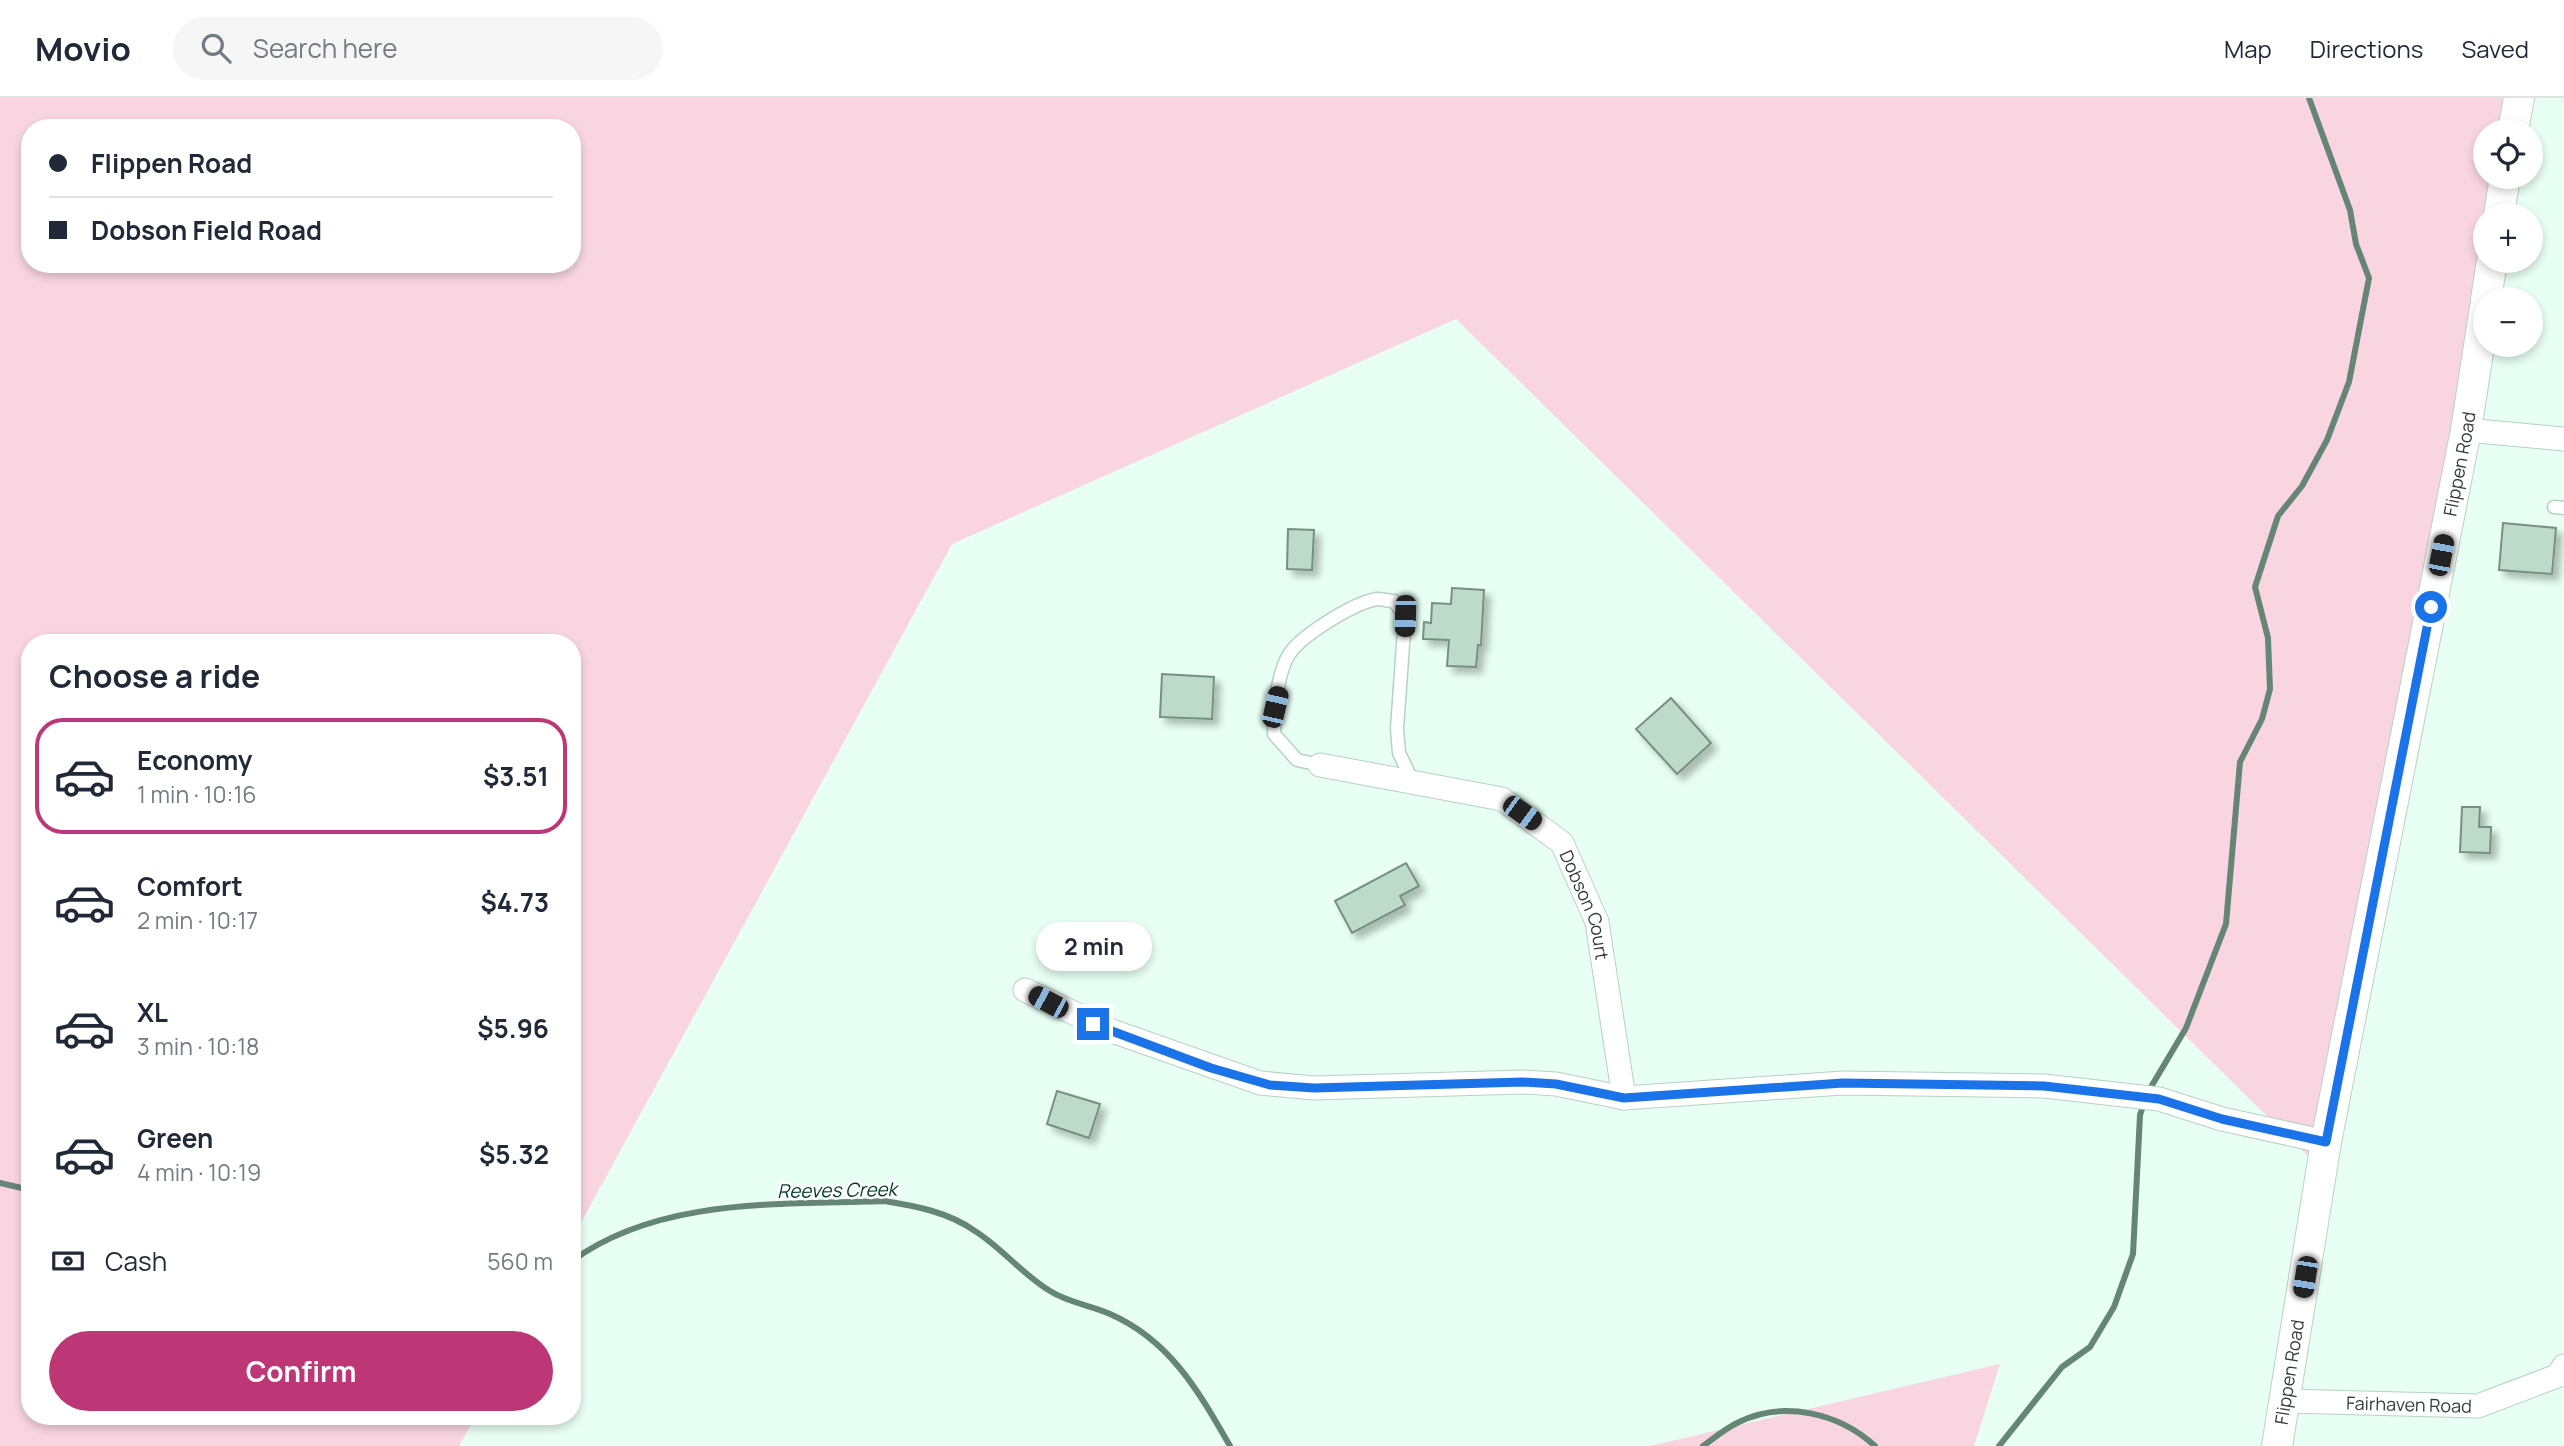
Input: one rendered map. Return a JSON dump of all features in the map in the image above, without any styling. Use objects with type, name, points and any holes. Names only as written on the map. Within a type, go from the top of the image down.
[{"type":"street","points":[[2515,119],[2519,98]]},
{"type":"street","name":"Flippen Road","points":[[2277,1446],[2326,1142],[2466,430],[2477,357]]},
{"type":"street","points":[[2466,430],[2564,439]]},
{"type":"street","name":"Dobson Court","points":[[1320,765],[1502,799],[1562,843],[1597,922],[1624,1098]]},
{"type":"street","points":[[1025,990],[1112,1031],[1260,1083],[1314,1088],[1523,1082],[1556,1084],[1624,1098],[1843,1083],[2044,1086],[2159,1099],[2222,1119],[2326,1142]]},
{"type":"street","name":"Fairhaven Road","points":[[2285,1401],[2478,1406],[2557,1376],[2564,1366]]},
{"type":"lane","points":[[1320,765],[1297,760],[1274,734],[1275,707],[1286,659],[1297,644],[1335,618],[1377,599],[1394,601],[1405,616],[1397,729],[1399,753],[1414,782]]},
{"type":"shaded area","points":[[0,98],[2515,98],[2511,119],[2473,119],[2473,189],[2496,189],[2490,203],[2473,203],[2473,273],[2483,273],[2481,287],[2473,287],[2473,330],[2327,1175],[1456,319],[952,544],[581,1223],[581,634],[21,634],[21,1425],[471,1425],[459,1446],[0,1446]]},
{"type":"shaded area","points":[[2000,1364],[1974,1446],[1650,1446]]},
{"type":"building","points":[[2503,523],[2556,528],[2552,574],[2499,570]]},
{"type":"building","points":[[1288,529],[1314,530],[1312,570],[1287,569]]},
{"type":"building","points":[[1452,588],[1484,590],[1481,645],[1478,645],[1476,667],[1447,666],[1449,640],[1423,639],[1424,622],[1431,623],[1432,603],[1451,604]]},
{"type":"building","points":[[1162,674],[1214,677],[1212,719],[1160,717]]},
{"type":"building","points":[[1671,698],[1711,743],[1677,774],[1636,729]]},
{"type":"building","points":[[2462,807],[2480,807],[2479,827],[2491,827],[2490,853],[2460,852]]},
{"type":"building","points":[[1406,863],[1419,886],[1400,896],[1405,905],[1352,933],[1335,901]]},
{"type":"building","points":[[1057,1091],[1100,1104],[1089,1138],[1047,1124]]},
{"type":"waterway","points":[[2148,1092],[2186,1028],[2226,924],[2240,762],[2262,719],[2270,689],[2268,638],[2255,587],[2278,516],[2302,486],[2327,440],[2349,382],[2369,278],[2356,244],[2350,210],[2309,98]]},
{"type":"waterway","points":[[1999,1446],[2062,1367],[2090,1347],[2114,1307],[2133,1254],[2140,1115],[2144,1103]]},
{"type":"waterway","name":"Reeves Creek","points":[[0,1183],[21,1188]]},
{"type":"waterway","name":"Reeves Creek","points":[[581,1255],[606,1240],[643,1225],[722,1208],[884,1201],[931,1211],[965,1224],[1050,1291],[1110,1314],[1150,1338],[1194,1387],[1230,1446]]},
{"type":"waterway","name":"Reeves Creek","points":[[1703,1446],[1725,1430],[1756,1415],[1792,1411],[1810,1413],[1845,1425],[1875,1446]]},
{"type":"route","points":[[1093,1024],[1224,1073],[1260,1083],[1305,1088],[1523,1082],[1556,1084],[1624,1098],[1843,1083],[2044,1086],[2159,1099],[2222,1119],[2326,1142],[2431,607]]}]
